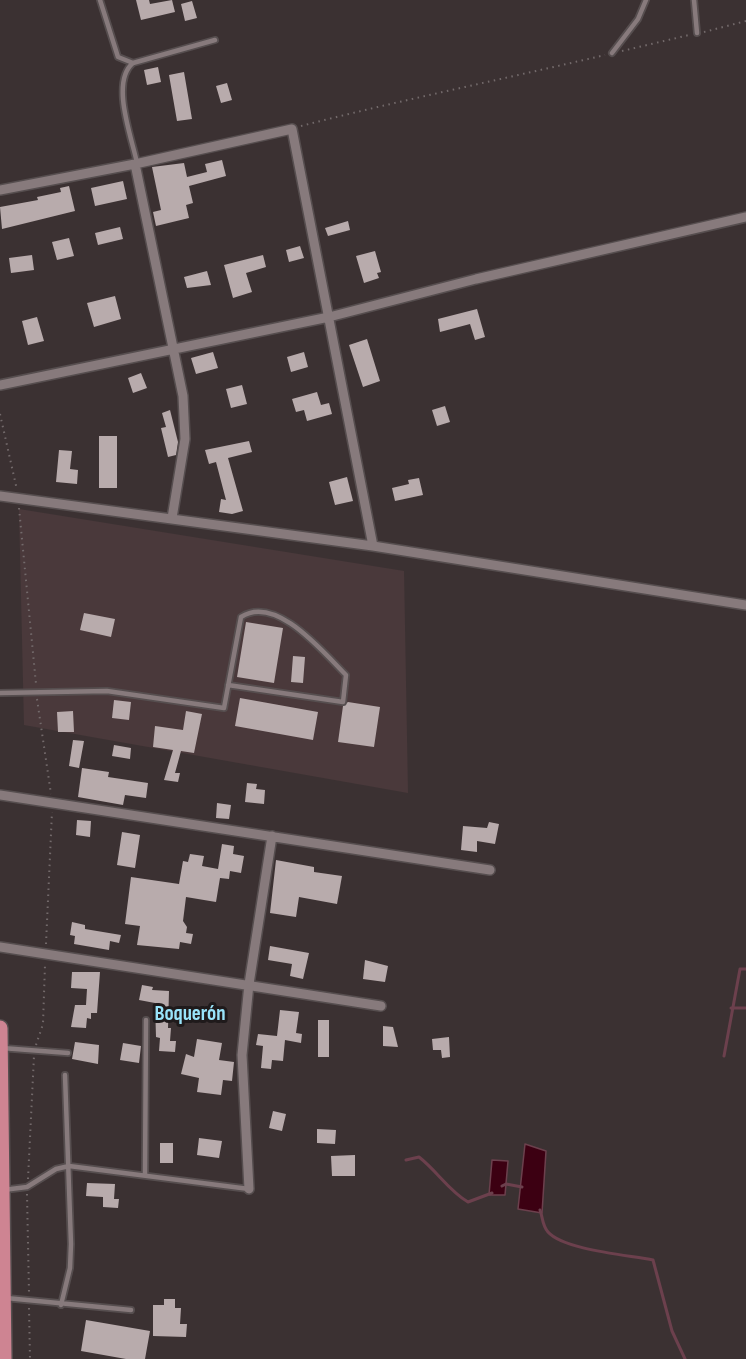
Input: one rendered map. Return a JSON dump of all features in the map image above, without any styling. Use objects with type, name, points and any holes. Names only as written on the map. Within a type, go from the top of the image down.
[{"type":"main road","points":[[0,1028],[4,1359]]},
{"type":"street","points":[[0,190],[136,164],[292,129],[373,546]]},
{"type":"street","points":[[136,164],[183,396],[185,439],[172,518]]},
{"type":"street","points":[[0,385],[329,317],[476,279],[746,217]]},
{"type":"street","points":[[0,496],[373,546],[746,605]]},
{"type":"street","points":[[0,795],[490,870]]},
{"type":"street","points":[[249,1189],[242,1055],[249,984],[272,836]]},
{"type":"street","points":[[0,947],[46,952],[381,1005]]},
{"type":"lane","points":[[100,0],[118,57],[133,63]]},
{"type":"lane","points":[[612,53],[638,19],[646,0]]},
{"type":"lane","points":[[694,0],[697,33]]},
{"type":"lane","points":[[136,164],[122,96],[122,79],[127,68],[133,63],[215,40]]},
{"type":"lane","points":[[0,693],[107,692],[224,708],[228,685],[241,617],[249,612],[269,612],[306,633],[346,675],[344,702],[228,685]]},
{"type":"lane","points":[[145,1176],[146,1020]]},
{"type":"lane","points":[[1,1048],[69,1053]]},
{"type":"lane","points":[[61,1305],[70,1268],[65,1075]]},
{"type":"lane","points":[[1,1190],[27,1187],[56,1169],[69,1166],[249,1189]]},
{"type":"lane","points":[[3,1297],[29,1302],[131,1310]]},
{"type":"path","points":[[292,129],[384,104],[466,88],[746,21]]},
{"type":"path","points":[[0,414],[18,498],[36,693],[53,803],[43,1024],[34,1051],[27,1187],[30,1359]]},
{"type":"shaded area","points":[[19,509],[404,571],[408,793],[24,725]]},
{"type":"shaded area","points":[[525,1144],[546,1151],[542,1213],[518,1209]]},
{"type":"shaded area","points":[[492,1160],[508,1161],[505,1195],[489,1195]]},
{"type":"building","points":[[136,0],[149,0],[150,4],[172,0],[175,12],[141,20]]},
{"type":"building","points":[[192,1],[197,18],[185,21],[181,4]]},
{"type":"building","points":[[158,67],[161,82],[147,85],[144,70]]},
{"type":"building","points":[[184,72],[192,119],[177,121],[169,75]]},
{"type":"building","points":[[227,83],[232,100],[221,103],[216,86]]},
{"type":"building","points":[[222,160],[226,176],[189,186],[193,203],[186,205],[189,218],[156,226],[153,212],[161,210],[152,167],[184,163],[187,177],[207,172],[205,164]]},
{"type":"building","points":[[123,181],[127,199],[95,206],[91,188]]},
{"type":"building","points":[[69,186],[75,211],[2,229],[0,207],[38,200],[37,197],[61,192],[60,188]]},
{"type":"building","points":[[348,221],[350,230],[328,236],[325,228]]},
{"type":"building","points":[[120,227],[123,239],[98,245],[95,233]]},
{"type":"building","points":[[69,238],[74,256],[57,260],[52,242]]},
{"type":"building","points":[[300,246],[304,258],[289,262],[286,250]]},
{"type":"building","points":[[375,251],[381,272],[377,273],[379,278],[364,283],[356,256]]},
{"type":"building","points":[[32,255],[34,270],[11,273],[9,258]]},
{"type":"building","points":[[263,255],[266,267],[246,273],[252,292],[233,298],[224,265]]},
{"type":"building","points":[[207,271],[211,285],[187,288],[184,277]]},
{"type":"building","points":[[115,296],[121,319],[94,327],[87,303]]},
{"type":"building","points":[[477,309],[485,337],[475,340],[470,324],[440,332],[438,319]]},
{"type":"building","points":[[37,317],[44,341],[28,345],[22,321]]},
{"type":"building","points":[[367,339],[380,381],[363,387],[349,345]]},
{"type":"building","points":[[213,352],[218,368],[196,374],[191,358]]},
{"type":"building","points":[[304,352],[308,367],[291,372],[287,357]]},
{"type":"building","points":[[141,373],[147,388],[133,393],[128,378]]},
{"type":"building","points":[[242,385],[247,404],[231,408],[226,389]]},
{"type":"building","points":[[317,392],[321,405],[329,403],[332,414],[307,421],[304,410],[296,412],[292,399]]},
{"type":"building","points":[[445,406],[450,422],[437,426],[432,410]]},
{"type":"building","points":[[170,410],[178,442],[176,455],[168,457],[161,428],[166,427],[162,413]]},
{"type":"building","points":[[99,436],[117,436],[117,488],[99,488]]},
{"type":"building","points":[[249,441],[252,452],[228,458],[243,511],[232,514],[219,512],[221,499],[226,500],[216,462],[209,464],[205,450]]},
{"type":"building","points":[[59,450],[72,451],[70,469],[78,470],[77,484],[56,482]]},
{"type":"building","points":[[347,477],[353,501],[335,505],[329,482]]},
{"type":"building","points":[[419,478],[423,495],[395,501],[392,488],[409,484],[408,480]]},
{"type":"building","points":[[84,613],[115,619],[111,637],[80,630]]},
{"type":"building","points":[[246,622],[283,628],[274,683],[237,677]]},
{"type":"building","points":[[293,656],[305,657],[303,683],[291,682]]},
{"type":"building","points":[[240,698],[318,712],[313,740],[235,726]]},
{"type":"building","points":[[114,700],[131,702],[129,720],[112,718]]},
{"type":"building","points":[[348,702],[380,707],[374,747],[338,742],[343,706]]},
{"type":"building","points":[[73,711],[74,732],[58,732],[57,712]]},
{"type":"building","points":[[186,711],[202,714],[194,753],[181,751],[175,773],[180,773],[178,782],[164,780],[173,750],[153,747],[155,726],[183,730]]},
{"type":"building","points":[[73,740],[84,741],[79,768],[69,766]]},
{"type":"building","points":[[114,745],[131,748],[130,759],[112,756]]},
{"type":"building","points":[[82,768],[109,772],[108,777],[148,783],[146,798],[125,795],[123,805],[78,797]]},
{"type":"building","points":[[247,783],[257,784],[256,789],[265,790],[264,804],[245,802]]},
{"type":"building","points":[[217,803],[231,805],[229,819],[216,818]]},
{"type":"building","points":[[77,820],[91,821],[90,837],[76,835]]},
{"type":"building","points":[[489,822],[499,824],[495,844],[477,841],[477,852],[461,850],[463,826],[487,828]]},
{"type":"building","points":[[122,832],[140,835],[135,868],[117,865]]},
{"type":"building","points":[[222,844],[234,846],[233,854],[244,856],[241,873],[230,871],[229,879],[220,878],[216,902],[186,897],[183,921],[187,927],[186,933],[193,934],[191,944],[180,942],[179,949],[137,945],[140,926],[125,924],[131,877],[179,884],[183,861],[188,862],[190,854],[204,856],[202,866],[218,869]]},
{"type":"building","points":[[276,860],[314,867],[314,872],[342,876],[337,904],[299,897],[296,917],[270,913]]},
{"type":"building","points":[[72,922],[85,925],[85,929],[121,935],[119,943],[110,941],[109,950],[74,944],[75,936],[70,935]]},
{"type":"building","points":[[270,946],[309,953],[303,979],[290,976],[292,964],[268,960]]},
{"type":"building","points":[[365,960],[388,966],[385,982],[363,979]]},
{"type":"building","points":[[72,972],[100,972],[97,1013],[91,1013],[91,1019],[87,1018],[86,1028],[71,1027],[75,1005],[86,1005],[87,989],[71,988]]},
{"type":"building","points":[[142,985],[153,987],[152,990],[169,991],[168,1028],[171,1028],[170,1041],[176,1041],[175,1052],[159,1051],[160,1038],[156,1037],[155,1003],[139,1000]]},
{"type":"building","points":[[280,1010],[299,1012],[296,1033],[302,1034],[301,1043],[285,1040],[283,1061],[272,1060],[271,1069],[261,1068],[263,1046],[256,1045],[258,1034],[277,1036]]},
{"type":"building","points":[[318,1020],[329,1020],[329,1057],[318,1057]]},
{"type":"building","points":[[383,1026],[393,1027],[398,1047],[383,1046]]},
{"type":"building","points":[[449,1037],[450,1057],[442,1058],[441,1050],[433,1050],[432,1039]]},
{"type":"building","points":[[197,1039],[222,1043],[219,1060],[234,1062],[232,1081],[223,1080],[221,1095],[197,1092],[199,1078],[181,1074],[186,1054],[194,1057]]},
{"type":"building","points":[[75,1042],[99,1045],[98,1064],[72,1059]]},
{"type":"building","points":[[123,1043],[141,1046],[139,1063],[120,1060]]},
{"type":"building","points":[[273,1111],[286,1114],[282,1131],[269,1128]]},
{"type":"building","points":[[317,1129],[336,1130],[335,1144],[317,1143]]},
{"type":"building","points":[[199,1138],[222,1141],[219,1158],[197,1155]]},
{"type":"building","points":[[160,1143],[173,1143],[173,1163],[160,1163]]},
{"type":"building","points":[[355,1155],[355,1176],[332,1176],[331,1156]]},
{"type":"building","points":[[87,1183],[115,1184],[114,1199],[119,1199],[118,1208],[103,1207],[103,1197],[86,1196]]},
{"type":"building","points":[[164,1299],[175,1299],[175,1308],[181,1308],[180,1324],[187,1324],[186,1337],[153,1336],[153,1305],[164,1305]]},
{"type":"building","points":[[86,1320],[150,1331],[145,1359],[126,1359],[81,1351]]},
{"type":"waterway","points":[[724,1056],[740,969],[746,969]]},
{"type":"waterway","points":[[731,1008],[746,1008]]},
{"type":"waterway","points":[[406,1160],[419,1157],[468,1202],[492,1193]]},
{"type":"waterway","points":[[502,1186],[506,1184],[522,1187]]},
{"type":"waterway","points":[[540,1210],[546,1229],[556,1238],[582,1247],[653,1260],[672,1331],[685,1359]]},
{"type":"district","name":"Boquerón","points":[[190,1015]]}]
